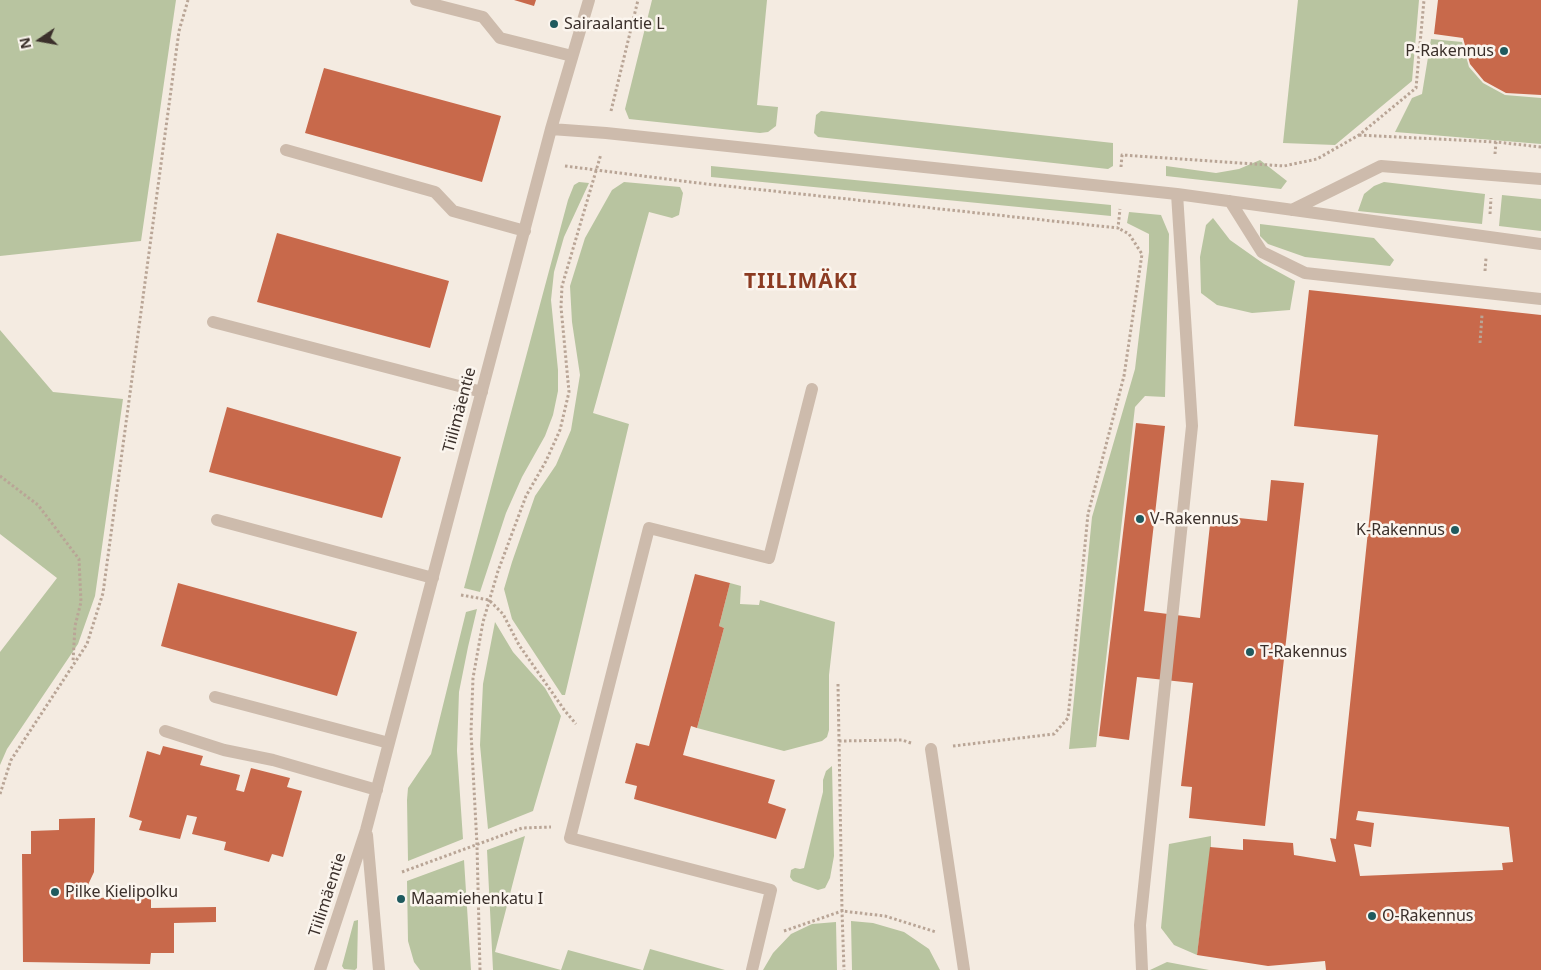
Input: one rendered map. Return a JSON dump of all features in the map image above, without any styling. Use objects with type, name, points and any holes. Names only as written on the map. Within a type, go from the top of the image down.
[{"type":"street","points":[[416,0],[483,17],[500,38],[572,56]]},
{"type":"street","name":"Tiilimäentie","points":[[320,970],[366,830],[551,129],[589,0]]},
{"type":"street","points":[[551,129],[606,133],[1178,194],[1541,244]]},
{"type":"street","points":[[286,150],[435,192],[453,210],[525,231]]},
{"type":"street","points":[[1292,210],[1381,166],[1541,179]]},
{"type":"street","points":[[1142,970],[1140,925],[1192,426],[1178,194]]},
{"type":"street","points":[[1230,201],[1262,252],[1305,273],[1541,299]]},
{"type":"street","points":[[213,322],[482,392]]},
{"type":"street","points":[[752,970],[772,890],[570,838],[649,528],[769,558],[812,389]]},
{"type":"street","points":[[217,520],[433,578]]},
{"type":"street","points":[[215,697],[389,743]]},
{"type":"street","points":[[164,731],[224,750],[273,760],[377,790]]},
{"type":"street","points":[[931,749],[964,970]]},
{"type":"street","name":"Tiilimäentie","points":[[366,830],[379,970]]},
{"type":"path","points":[[0,794],[11,760],[87,644],[103,593],[180,31],[188,0]]},
{"type":"path","points":[[480,970],[477,845],[471,732],[473,678],[483,622],[498,571],[526,496],[546,462],[560,430],[569,392],[561,306],[562,286],[596,171],[638,0]]},
{"type":"path","points":[[1118,228],[1122,155],[1284,166],[1318,159],[1359,135],[1416,88],[1424,0]]},
{"type":"path","points":[[1359,135],[1496,142],[1541,147]]},
{"type":"path","points":[[596,171],[1118,228],[1129,234],[1142,254],[1124,376],[1088,514],[1068,718],[1054,734],[931,749],[902,740],[839,741]]},
{"type":"path","points":[[0,476],[38,505],[79,559],[81,602],[75,626],[73,665]]},
{"type":"path","points":[[461,595],[489,600],[503,614],[519,645],[564,711],[594,746]]},
{"type":"path","points":[[838,684],[844,970]]},
{"type":"path","points":[[402,872],[522,828],[574,826]]},
{"type":"path","points":[[760,939],[842,911],[885,916],[958,939]]},
{"type":"green space","points":[[0,0],[176,0],[141,241],[0,256]]},
{"type":"green space","points":[[652,0],[767,0],[757,105],[778,107],[776,126],[768,132],[760,133],[629,119],[625,109]]},
{"type":"green space","points":[[1298,0],[1419,0],[1412,81],[1335,145],[1283,143]]},
{"type":"green space","points":[[1431,39],[1462,42],[1469,67],[1483,83],[1505,95],[1541,98],[1541,144],[1395,132],[1412,98],[1422,94]]},
{"type":"green space","points":[[821,111],[1113,143],[1113,166],[1108,169],[818,137],[814,133],[816,115]]},
{"type":"green space","points":[[1260,160],[1287,181],[1281,189],[1166,176],[1166,166],[1216,173],[1239,169]]},
{"type":"green space","points":[[711,166],[1111,205],[1111,216],[711,177]]},
{"type":"green space","points":[[579,182],[589,183],[564,237],[554,272],[551,300],[558,370],[558,391],[553,415],[545,436],[522,477],[506,513],[480,592],[464,588],[568,200],[574,185]]},
{"type":"green space","points":[[624,182],[680,187],[683,193],[679,215],[672,218],[649,212],[593,413],[629,424],[565,695],[562,695],[512,619],[504,589],[535,496],[556,465],[571,430],[580,375],[572,322],[570,286],[585,238],[612,190]]},
{"type":"green space","points":[[1384,182],[1485,194],[1482,224],[1358,211],[1364,194],[1374,186]]},
{"type":"green space","points":[[1502,195],[1541,199],[1541,231],[1499,226]]},
{"type":"green space","points":[[1129,212],[1161,215],[1169,234],[1165,397],[1145,396],[1135,407],[1096,747],[1069,749],[1092,517],[1135,369],[1149,252],[1149,234],[1127,223]]},
{"type":"green space","points":[[1213,218],[1230,240],[1264,264],[1295,281],[1290,310],[1252,313],[1217,305],[1201,293],[1200,257],[1206,225]]},
{"type":"green space","points":[[1260,224],[1374,238],[1394,260],[1390,266],[1305,257],[1268,244],[1260,236]]},
{"type":"green space","points":[[0,330],[53,392],[123,399],[95,596],[78,644],[7,749],[0,765],[0,652],[57,578],[0,534]]},
{"type":"green space","points":[[730,583],[741,586],[740,604],[759,605],[760,600],[835,622],[829,675],[829,730],[827,737],[822,741],[784,751],[697,728],[724,628],[719,626]]},
{"type":"green space","points":[[477,609],[459,692],[457,751],[463,839],[408,861],[408,788],[431,754],[466,612]]},
{"type":"green space","points":[[495,622],[513,652],[545,688],[561,716],[533,811],[488,829],[480,745],[483,684]]},
{"type":"green space","points":[[832,766],[834,856],[830,878],[825,888],[818,890],[793,881],[790,877],[791,870],[804,868],[823,792],[823,780],[826,771]]},
{"type":"green space","points":[[525,836],[495,952],[561,970],[493,970],[487,850]]},
{"type":"green space","points":[[1211,836],[1197,955],[1174,945],[1161,928],[1169,844]]},
{"type":"green space","points":[[464,860],[471,970],[420,970],[414,962],[408,941],[407,881]]},
{"type":"green space","points":[[358,920],[357,968],[355,970],[344,969],[342,966],[354,921]]},
{"type":"green space","points":[[851,921],[873,923],[904,932],[929,949],[940,970],[852,970]]},
{"type":"green space","points":[[836,922],[837,970],[763,970],[773,953],[791,934],[812,924]]},
{"type":"green space","points":[[650,949],[725,970],[643,970]]},
{"type":"green space","points":[[568,950],[642,970],[561,970]]},
{"type":"green space","points":[[1167,962],[1209,970],[1150,970]]},
{"type":"building","points":[[514,0],[536,0],[534,6]]},
{"type":"building","name":"P-Rakennus","points":[[1438,0],[1541,0],[1541,95],[1506,93],[1484,81],[1470,64],[1463,38],[1434,34]]},
{"type":"building","points":[[324,68],[501,116],[482,182],[305,133]]},
{"type":"building","points":[[277,233],[449,281],[430,348],[257,302]]},
{"type":"building","name":"K-Rakennus","points":[[1309,290],[1541,315],[1541,970],[1326,970],[1325,961],[1268,966],[1197,955],[1210,847],[1243,850],[1243,839],[1293,843],[1294,855],[1336,862],[1330,838],[1336,839],[1378,435],[1294,426]],"holes":[[[1358,811],[1509,827],[1513,862],[1502,863],[1503,870],[1360,876],[1354,844],[1371,847],[1374,823],[1356,820]]]},
{"type":"building","points":[[227,407],[401,457],[382,518],[209,472]]},
{"type":"building","name":"T-Rakennus","points":[[1136,423],[1165,426],[1144,611],[1200,618],[1211,515],[1267,521],[1271,480],[1304,483],[1265,826],[1189,818],[1192,787],[1181,786],[1193,683],[1137,677],[1129,740],[1099,736]]},
{"type":"building","points":[[695,574],[730,583],[719,626],[724,628],[697,728],[691,726],[683,755],[775,780],[768,803],[786,809],[776,839],[634,799],[637,786],[625,783],[636,743],[649,746]]},
{"type":"building","points":[[178,583],[357,632],[337,696],[161,646]]},
{"type":"building","points":[[163,746],[203,756],[200,765],[240,775],[236,790],[244,792],[251,768],[290,778],[287,787],[302,791],[283,857],[272,854],[269,862],[224,850],[226,842],[192,834],[197,817],[187,815],[180,839],[139,830],[142,821],[129,817],[147,751],[160,755]]},
{"type":"building","name":"Pilke Kielipolku","points":[[95,818],[94,872],[87,887],[87,898],[151,897],[151,908],[216,907],[216,922],[174,923],[174,953],[151,953],[150,964],[23,962],[22,854],[31,854],[31,831],[59,830],[59,819]]},
{"type":"place","name":"Sairaalantie L","points":[[554,24]]},
{"type":"place","name":"P-Rakennus","points":[[1504,51]]},
{"type":"place","name":"V-Rakennus","points":[[1140,519]]},
{"type":"place","name":"K-Rakennus","points":[[1455,530]]},
{"type":"place","name":"T-Rakennus","points":[[1250,652]]},
{"type":"place","name":"Pilke Kielipolku","points":[[55,892]]},
{"type":"place","name":"Maamiehenkatu I","points":[[401,899]]},
{"type":"place","name":"O-Rakennus","points":[[1372,916]]},
{"type":"district","name":"TIILIMÄKI","points":[[801,282]]}]
